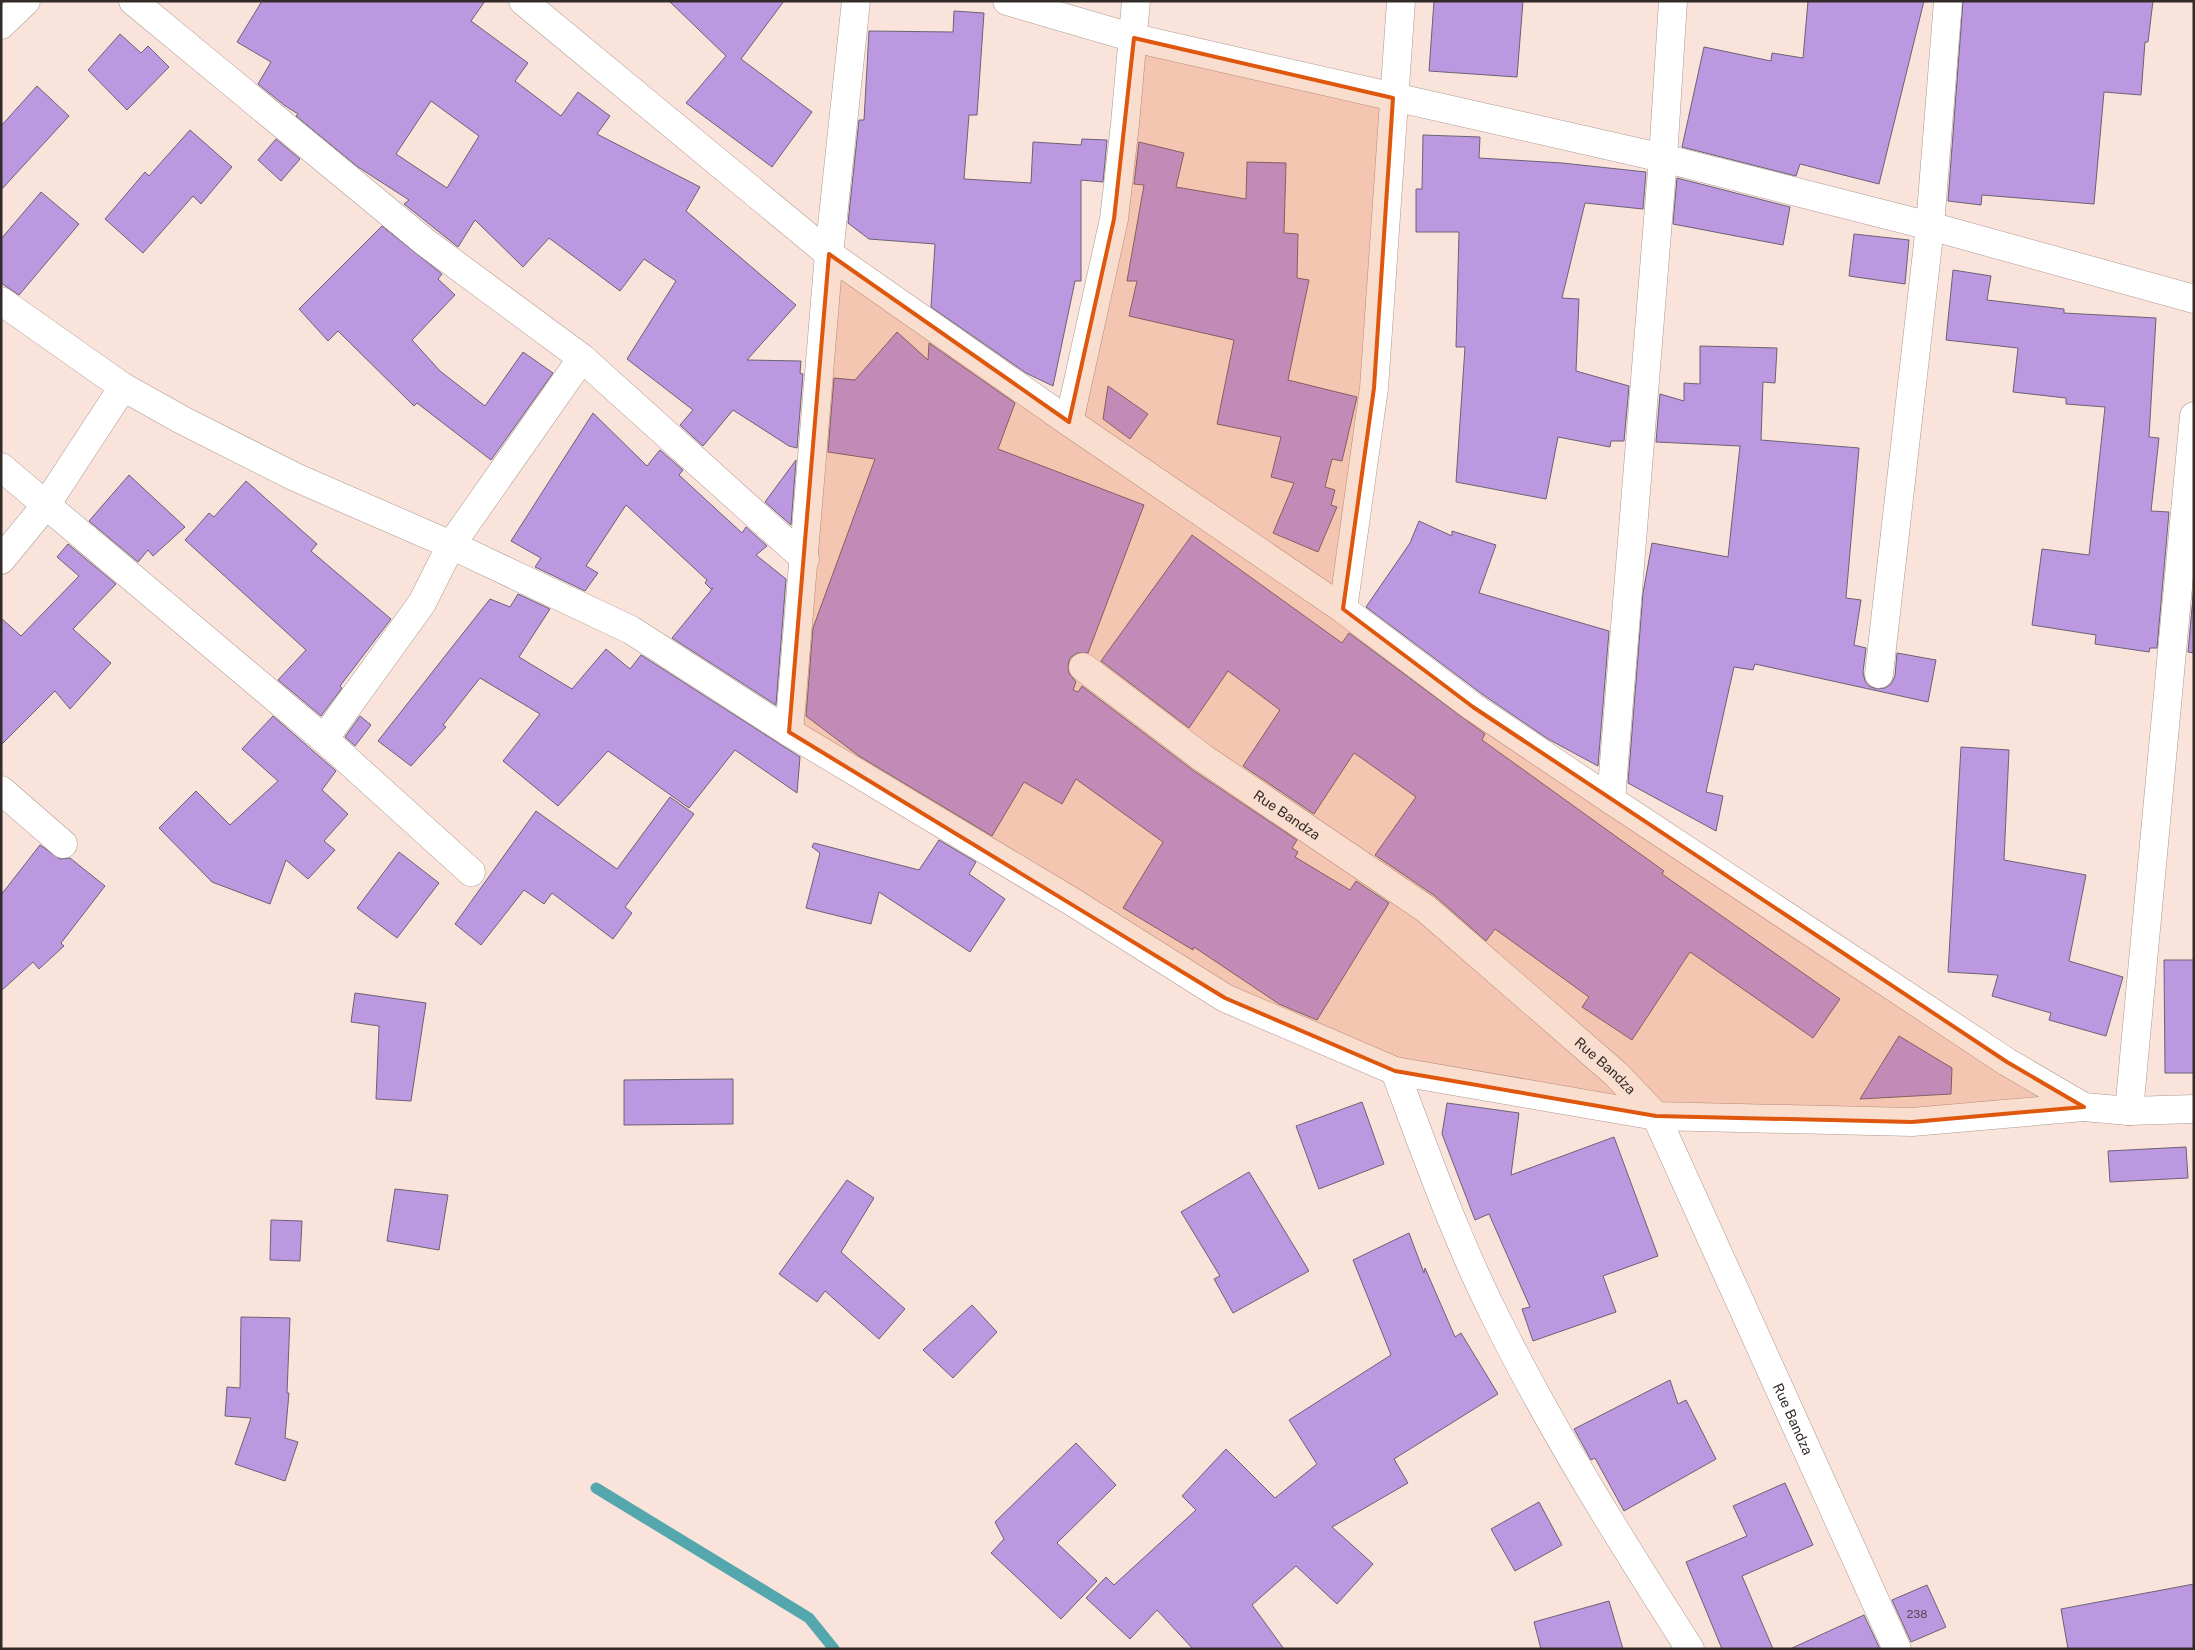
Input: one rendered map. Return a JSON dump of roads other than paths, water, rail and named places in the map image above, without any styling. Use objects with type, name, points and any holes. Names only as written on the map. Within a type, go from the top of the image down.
[{"type":"street","points":[[1,25],[26,1]]},
{"type":"street","points":[[133,1],[425,242],[582,358],[805,559]]},
{"type":"street","points":[[523,1],[829,254],[1069,422],[1342,609],[1473,707],[2007,1062],[2084,1107]]},
{"type":"street","points":[[789,732],[805,559],[829,254],[856,1]]},
{"type":"street","points":[[1007,1],[1134,38],[1663,158],[1930,226],[2194,299]]},
{"type":"street","points":[[1069,422],[1114,219],[1134,38],[1136,1]]},
{"type":"street","points":[[1342,609],[1374,388],[1401,1]]},
{"type":"street","points":[[1611,800],[1663,158],[1673,1]]},
{"type":"street","points":[[1879,674],[1930,226],[1948,1]]},
{"type":"street","points":[[1,301],[123,387],[182,420],[295,477],[451,545],[630,630],[789,732],[1071,900],[1225,998],[1395,1071],[1656,1116],[1912,1122],[2084,1107],[2129,1111],[2194,1109]]},
{"type":"street","points":[[324,739],[422,603],[451,545],[582,358]]},
{"type":"street","points":[[1,560],[46,505],[123,387]]},
{"type":"street","points":[[2129,1111],[2194,416]]},
{"type":"street","points":[[1,467],[324,739],[471,872]]},
{"type":"street","name":"Rue Bandza","points":[[1083,666],[1204,758],[1426,910],[1616,1074],[1656,1116],[1897,1649]]},
{"type":"street","points":[[1,790],[63,844]]},
{"type":"street","points":[[1395,1071],[1440,1194],[1499,1326],[1577,1468],[1690,1649]]},
{"type":"waterway","points":[[596,1488],[809,1618],[834,1649]]}]
